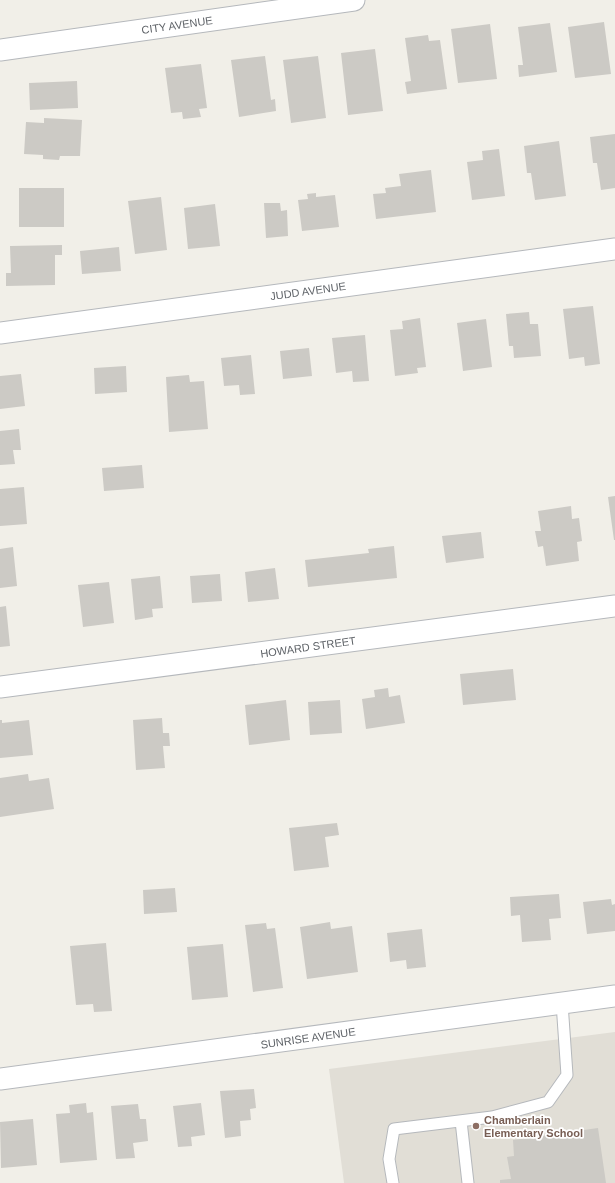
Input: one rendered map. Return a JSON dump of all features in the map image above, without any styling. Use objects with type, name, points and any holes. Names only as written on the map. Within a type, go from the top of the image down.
[{"type":"street","name":"CITY AVENUE","points":[[0,50],[354,0]]},
{"type":"street","name":"JUDD AVENUE","points":[[0,332],[615,249]]},
{"type":"street","name":"HOWARD STREET","points":[[0,688],[615,606]]},
{"type":"street","name":"SUNRISE AVENUE","points":[[0,1079],[615,996]]},
{"type":"lane","points":[[393,1183],[389,1159],[394,1129],[492,1117],[548,1102],[567,1075],[562,1003]]},
{"type":"lane","points":[[461,1121],[468,1183]]},
{"type":"shaded area","name":"Chamberlain Elementary School","points":[[615,1032],[615,1183],[344,1183],[329,1069]]},
{"type":"building","points":[[604,22],[611,74],[575,78],[568,27]]},
{"type":"building","points":[[550,23],[557,72],[519,77],[518,65],[523,65],[518,27]]},
{"type":"building","points":[[490,24],[497,79],[458,83],[451,29]]},
{"type":"building","points":[[428,35],[429,41],[440,40],[447,89],[407,94],[405,82],[411,81],[405,38]]},
{"type":"building","points":[[375,49],[383,111],[348,115],[341,53]]},
{"type":"building","points":[[265,56],[271,100],[275,99],[276,111],[239,117],[231,60]]},
{"type":"building","points":[[318,56],[326,118],[291,123],[283,60]]},
{"type":"building","points":[[201,64],[207,108],[199,109],[201,117],[183,119],[182,112],[171,113],[165,68]]},
{"type":"building","points":[[77,81],[78,108],[30,110],[29,83]]},
{"type":"building","points":[[44,118],[82,120],[80,156],[60,156],[59,160],[43,159],[43,155],[24,154],[26,122],[44,123]]},
{"type":"building","points":[[615,134],[615,188],[601,190],[597,163],[593,163],[590,137]]},
{"type":"building","points":[[559,141],[566,196],[535,200],[531,173],[527,173],[524,146]]},
{"type":"building","points":[[499,149],[505,196],[472,200],[467,162],[483,160],[482,151]]},
{"type":"building","points":[[431,170],[436,212],[376,219],[373,194],[386,193],[385,188],[401,186],[399,174]]},
{"type":"building","points":[[19,188],[64,188],[64,227],[19,227]]},
{"type":"building","points":[[316,193],[316,197],[335,195],[339,227],[302,231],[298,200],[308,199],[307,194]]},
{"type":"building","points":[[161,197],[167,250],[135,254],[128,201]]},
{"type":"building","points":[[264,203],[280,203],[281,211],[287,210],[288,236],[266,238]]},
{"type":"building","points":[[215,204],[220,246],[188,249],[184,208]]},
{"type":"building","points":[[62,245],[62,255],[55,255],[55,285],[6,286],[6,273],[11,273],[10,246]]},
{"type":"building","points":[[119,247],[121,271],[82,274],[80,251]]},
{"type":"building","points":[[593,306],[600,364],[585,366],[584,357],[569,359],[563,309]]},
{"type":"building","points":[[529,312],[530,324],[538,324],[541,356],[514,358],[513,346],[509,346],[506,314]]},
{"type":"building","points":[[420,318],[426,367],[417,368],[418,373],[395,376],[390,330],[403,329],[402,321]]},
{"type":"building","points":[[486,319],[492,367],[463,371],[457,323]]},
{"type":"building","points":[[365,335],[369,381],[353,382],[352,371],[336,373],[332,338]]},
{"type":"building","points":[[309,348],[312,376],[283,379],[280,351]]},
{"type":"building","points":[[251,355],[255,394],[240,395],[239,385],[224,386],[221,358]]},
{"type":"building","points":[[126,366],[127,392],[95,394],[94,368]]},
{"type":"building","points":[[21,374],[25,406],[0,409],[0,376]]},
{"type":"building","points":[[189,375],[190,382],[204,381],[208,429],[169,432],[166,377]]},
{"type":"building","points":[[19,429],[21,450],[13,450],[15,464],[0,465],[0,431]]},
{"type":"building","points":[[142,465],[144,488],[104,491],[102,468]]},
{"type":"building","points":[[24,487],[27,524],[0,526],[0,489]]},
{"type":"building","points":[[615,496],[615,540],[614,540],[608,497]]},
{"type":"building","points":[[571,506],[572,519],[579,518],[582,541],[577,542],[579,561],[546,566],[543,546],[538,547],[535,531],[541,531],[538,511]]},
{"type":"building","points":[[481,532],[484,558],[446,563],[442,536]]},
{"type":"building","points":[[394,546],[397,578],[308,587],[305,560],[369,553],[368,549]]},
{"type":"building","points":[[13,547],[17,586],[0,588],[0,549]]},
{"type":"building","points":[[275,568],[279,599],[248,602],[245,572]]},
{"type":"building","points":[[220,574],[222,601],[192,603],[190,576]]},
{"type":"building","points":[[160,576],[163,608],[152,609],[153,617],[135,620],[131,579]]},
{"type":"building","points":[[109,582],[114,623],[83,627],[78,585]]},
{"type":"building","points":[[6,606],[10,646],[0,647],[0,607]]},
{"type":"building","points":[[513,669],[516,700],[463,705],[460,674]]},
{"type":"building","points":[[388,688],[389,697],[400,695],[405,723],[366,729],[362,699],[375,697],[374,690]]},
{"type":"building","points":[[286,700],[290,740],[249,745],[245,705]]},
{"type":"building","points":[[340,700],[342,733],[310,735],[308,702]]},
{"type":"building","points":[[162,718],[163,733],[169,733],[170,746],[163,746],[165,768],[136,770],[133,720]]},
{"type":"building","points":[[0,720],[2,720],[2,723],[29,720],[33,755],[0,758]]},
{"type":"building","points":[[28,774],[29,781],[49,778],[54,809],[0,817],[0,778]]},
{"type":"building","points":[[337,823],[339,835],[325,837],[329,867],[294,871],[289,828]]},
{"type":"building","points":[[175,888],[177,912],[144,914],[143,890]]},
{"type":"building","points":[[559,894],[561,918],[549,919],[551,940],[522,942],[520,915],[511,916],[510,897]]},
{"type":"building","points":[[611,899],[612,905],[615,904],[615,931],[587,934],[583,902]]},
{"type":"building","points":[[330,922],[331,929],[352,926],[358,972],[307,979],[300,927]]},
{"type":"building","points":[[266,923],[267,929],[275,928],[283,988],[253,992],[245,925]]},
{"type":"building","points":[[422,929],[426,967],[407,969],[406,960],[390,962],[387,933]]},
{"type":"building","points":[[106,943],[112,1011],[94,1012],[93,1004],[76,1005],[70,946]]},
{"type":"building","points":[[223,944],[228,997],[192,1000],[187,947]]},
{"type":"building","points":[[254,1089],[256,1108],[250,1109],[251,1120],[240,1121],[241,1136],[225,1138],[220,1091]]},
{"type":"building","points":[[86,1103],[87,1113],[93,1112],[97,1160],[60,1163],[56,1114],[70,1113],[69,1105]]},
{"type":"building","points":[[201,1103],[205,1135],[191,1137],[192,1146],[178,1147],[173,1106]]},
{"type":"building","points":[[138,1104],[140,1119],[146,1119],[148,1141],[133,1143],[135,1158],[116,1159],[111,1106]]},
{"type":"building","points":[[33,1119],[37,1165],[1,1168],[0,1122]]},
{"type":"building","points":[[598,1128],[606,1183],[500,1183],[500,1180],[511,1179],[507,1157],[514,1156],[513,1140]]},
{"type":"place","name":"Chamberlain Elementary School","points":[[476,1126]]}]
